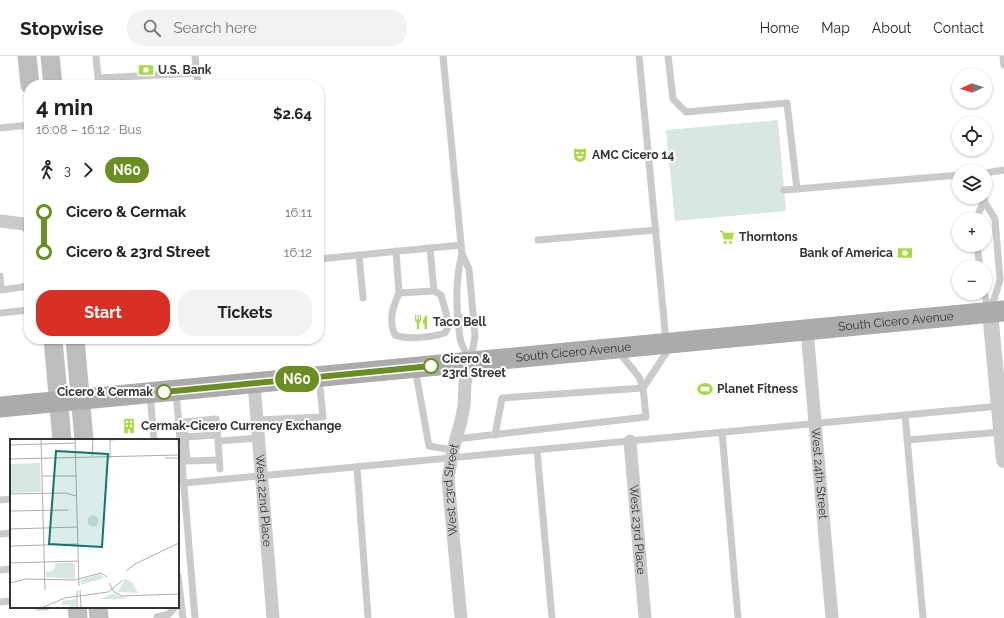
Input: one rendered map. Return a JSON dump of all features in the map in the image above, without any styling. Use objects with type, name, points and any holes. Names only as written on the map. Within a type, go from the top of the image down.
[{"type":"main road","points":[[27,56],[29,80]]},
{"type":"main road","points":[[50,56],[52,80]]},
{"type":"main road","name":"South Cicero Avenue","points":[[0,407],[807,330],[993,305]]},
{"type":"main road","points":[[53,344],[62,439]]},
{"type":"main road","points":[[75,344],[84,439]]},
{"type":"main road","points":[[77,608],[78,618]]},
{"type":"main road","points":[[98,608],[99,618]]},
{"type":"street","points":[[0,221],[24,224]]},
{"type":"street","points":[[993,305],[1001,388],[1004,460]]},
{"type":"street","name":"West 24th Street","points":[[807,330],[832,618]]},
{"type":"street","name":"West 23rd Street","points":[[460,618],[448,479],[461,421],[465,383],[470,362]]},
{"type":"street","name":"West 22nd Place","points":[[254,383],[274,618]]},
{"type":"street","name":"West 23rd Place","points":[[630,441],[645,618]]},
{"type":"lane","points":[[96,56],[98,78],[197,73]]},
{"type":"lane","points":[[195,56],[198,80]]},
{"type":"lane","points":[[443,56],[462,254],[469,269],[474,323],[475,336],[470,362]]},
{"type":"lane","points":[[639,56],[656,230],[670,343],[643,388]]},
{"type":"lane","points":[[668,56],[673,99],[686,112],[787,103],[797,189]]},
{"type":"lane","points":[[1003,56],[1004,65]]},
{"type":"lane","points":[[0,128],[24,126]]},
{"type":"lane","points":[[992,172],[1004,170]]},
{"type":"lane","points":[[784,190],[952,176]]},
{"type":"lane","points":[[987,204],[995,219],[1001,259],[1000,280],[993,305]]},
{"type":"lane","points":[[538,240],[656,230]]},
{"type":"lane","points":[[324,258],[461,245]]},
{"type":"lane","points":[[430,248],[434,291]]},
{"type":"lane","points":[[396,252],[399,293],[394,304],[391,323],[395,335],[402,338],[445,333],[448,327],[441,295],[434,291],[399,293]]},
{"type":"lane","points":[[462,254],[456,290],[460,339],[470,362]]},
{"type":"lane","points":[[359,255],[363,298]]},
{"type":"lane","points":[[0,276],[1,290],[24,287]]},
{"type":"lane","points":[[0,317],[21,311]]},
{"type":"lane","points":[[0,313],[24,311]]},
{"type":"lane","points":[[458,316],[474,323]]},
{"type":"lane","points":[[182,487],[261,476],[356,466],[454,449],[496,435],[646,418],[643,388],[639,377],[615,348]]},
{"type":"lane","points":[[415,368],[429,446],[454,449],[537,450],[1002,406]]},
{"type":"lane","points":[[256,420],[323,417],[319,377]]},
{"type":"lane","points":[[496,435],[502,398],[643,388]]},
{"type":"lane","points":[[176,391],[182,487],[195,618]]},
{"type":"lane","points":[[150,393],[154,439]]},
{"type":"lane","points":[[904,415],[923,618]]},
{"type":"lane","points":[[219,460],[187,461],[184,422],[216,419],[220,469]]},
{"type":"lane","points":[[722,432],[738,618]]},
{"type":"lane","points":[[907,440],[1002,432]]},
{"type":"lane","points":[[185,437],[258,438]]},
{"type":"lane","points":[[537,450],[552,618]]},
{"type":"lane","points":[[356,466],[368,618]]},
{"type":"lane","points":[[0,500],[10,499]]},
{"type":"lane","points":[[0,534],[10,533]]},
{"type":"lane","points":[[0,570],[10,569]]},
{"type":"lane","points":[[179,584],[183,618]]},
{"type":"lane","points":[[0,602],[10,601]]},
{"type":"lane","points":[[157,617],[169,614],[174,608]]},
{"type":"shaded area","points":[[778,120],[786,211],[675,221],[666,130]]},
{"type":"bus line","name":"N60","points":[[164,392],[431,366]]},
{"type":"place","name":"U.S. Bank","points":[[146,70]]},
{"type":"place","name":"AMC Cicero 14","points":[[580,155]]},
{"type":"place","name":"Thorntons","points":[[727,237]]},
{"type":"place","name":"Bank of America","points":[[905,253]]},
{"type":"place","name":"Taco Bell","points":[[421,322]]},
{"type":"place","name":"Cicero & 23rd Street","points":[[431,366]]},
{"type":"place","name":"Planet Fitness","points":[[705,389]]},
{"type":"place","name":"Cicero & Cermak","points":[[164,392]]},
{"type":"place","name":"Cermak-Cicero Currency Exchange","points":[[129,426]]}]
